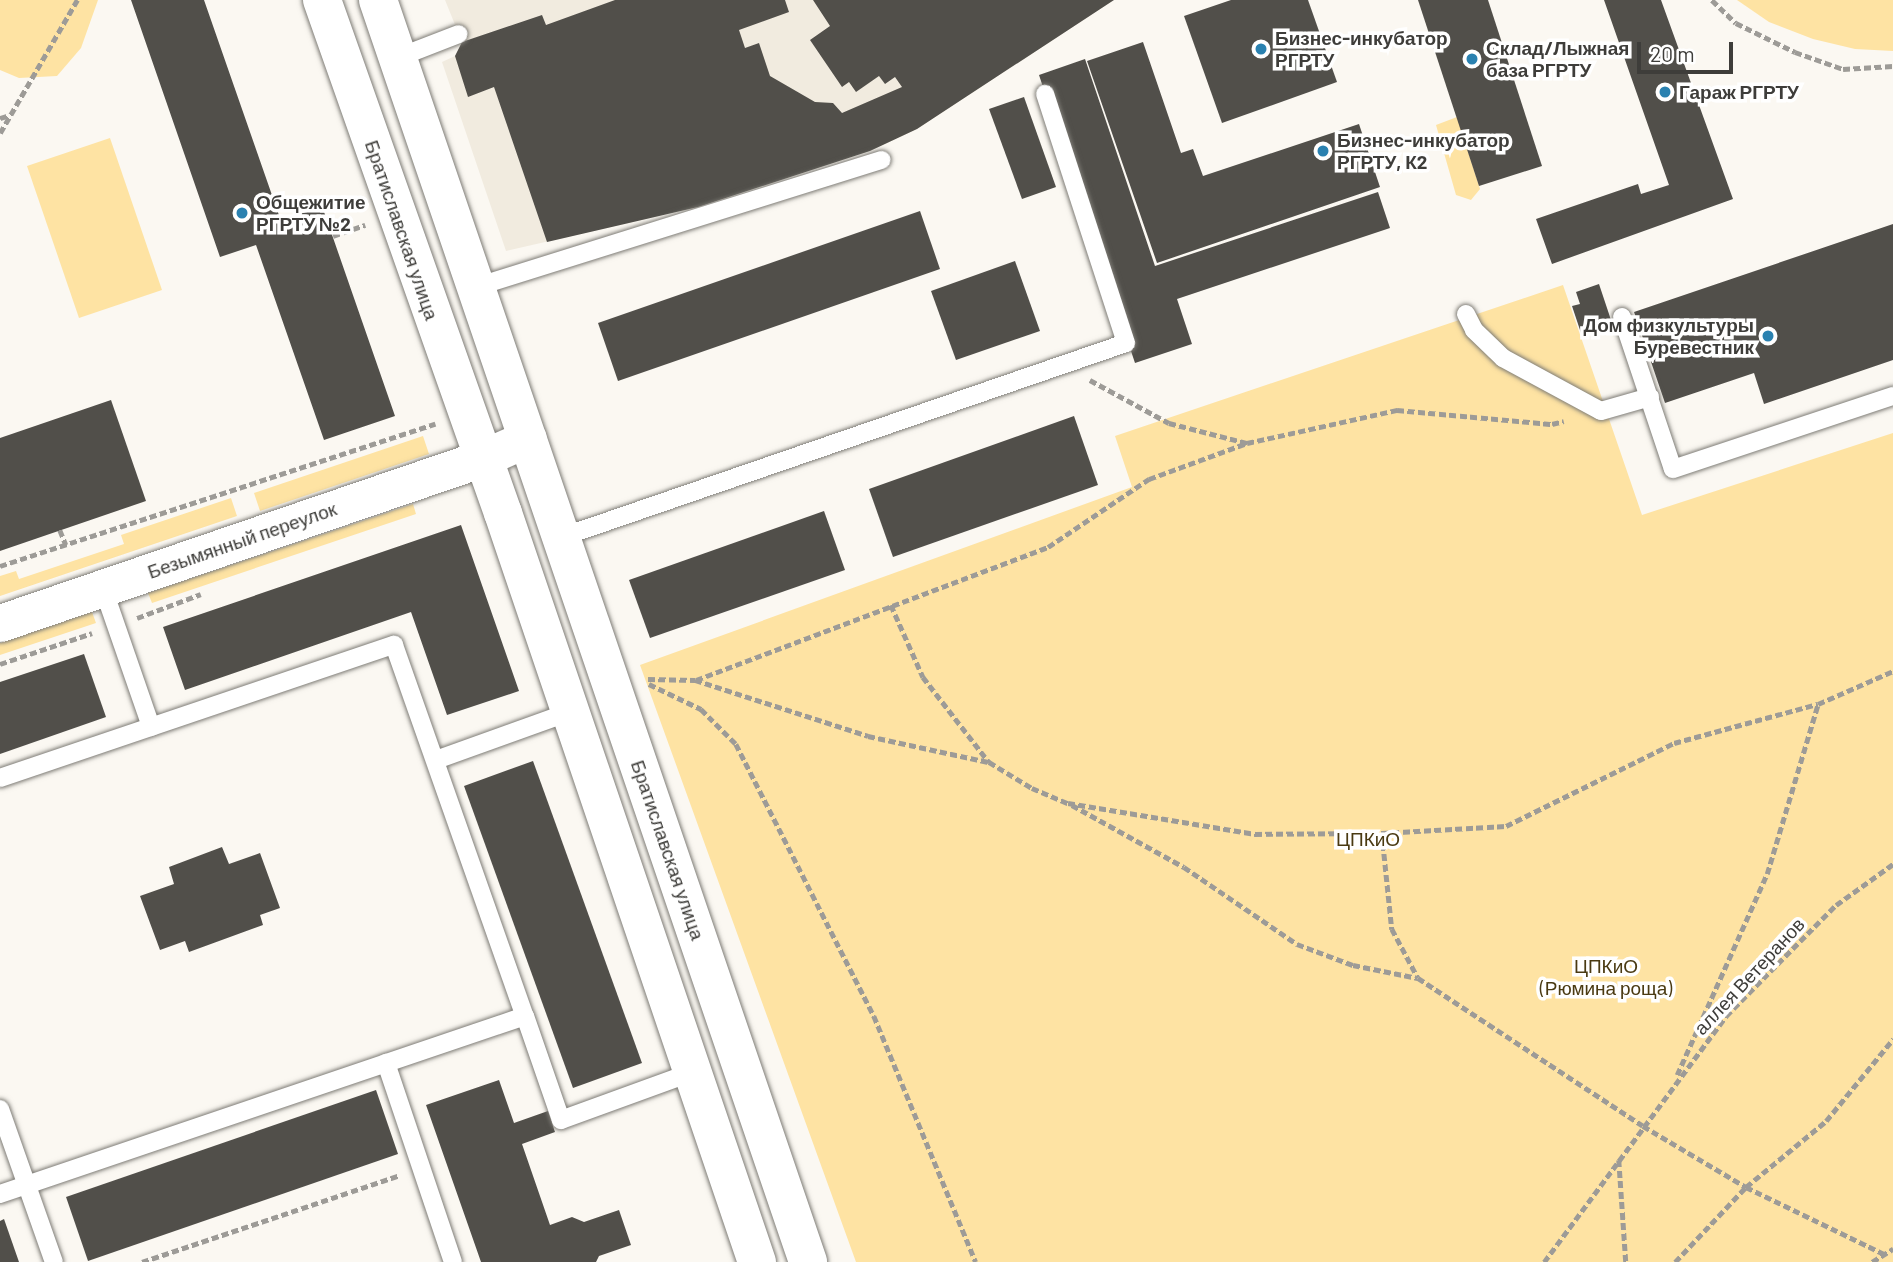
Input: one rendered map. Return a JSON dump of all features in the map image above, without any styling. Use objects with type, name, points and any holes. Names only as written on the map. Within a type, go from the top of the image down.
[{"type":"street","name":"Братиславская улица","points":[[322,0],[483,458],[757,1262]]},
{"type":"street","name":"Братиславская улица","points":[[378,0],[808,1262]]},
{"type":"street","points":[[483,458],[528,438]]},
{"type":"street","name":"Безымянный переулок","points":[[0,623],[483,458]]},
{"type":"lane","points":[[397,58],[459,34]]},
{"type":"lane","points":[[562,537],[1126,343],[1045,94]]},
{"type":"lane","points":[[476,288],[882,160]]},
{"type":"lane","points":[[1466,314],[1474,330],[1503,358],[1601,411],[1650,397]]},
{"type":"lane","points":[[1622,317],[1673,469],[1893,396]]},
{"type":"lane","points":[[103,588],[151,727]]},
{"type":"lane","points":[[0,778],[394,645],[561,1120],[693,1072]]},
{"type":"lane","points":[[436,760],[569,712]]},
{"type":"lane","points":[[0,1194],[525,1016]]},
{"type":"lane","points":[[386,1063],[453,1262]]},
{"type":"lane","points":[[0,1109],[54,1262]]},
{"type":"path","points":[[0,133],[77,0]]},
{"type":"path","points":[[1712,0],[1736,23],[1795,52],[1843,69],[1893,66]]},
{"type":"path","points":[[0,118],[11,115]]},
{"type":"path","points":[[333,236],[365,225]]},
{"type":"path","points":[[1062,365],[1169,423],[1247,443]]},
{"type":"path","points":[[695,680],[1048,547],[1149,479],[1247,443],[1397,410],[1552,424],[1601,411]]},
{"type":"path","points":[[0,566],[466,414]]},
{"type":"path","points":[[60,530],[66,545]]},
{"type":"path","points":[[0,664],[206,592]]},
{"type":"path","points":[[891,605],[923,677],[989,762]]},
{"type":"path","points":[[1068,803],[1255,834],[1382,833],[1506,826],[1674,743],[1818,704],[1893,671]]},
{"type":"path","points":[[976,1262],[874,1016],[736,744],[701,709],[639,679],[695,680],[868,736],[989,762],[1032,788],[1068,803],[1184,867],[1297,944],[1353,965],[1419,978],[1643,1126],[1746,1187],[1884,1254]]},
{"type":"path","points":[[1674,1082],[1767,874],[1818,704]]},
{"type":"path","points":[[1382,833],[1392,929],[1419,978]]},
{"type":"path","name":"аллея Ветеранов","points":[[1544,1262],[1674,1082],[1726,1016],[1836,905],[1893,864]]},
{"type":"path","points":[[1675,1262],[1746,1187],[1826,1121],[1893,1039]]},
{"type":"path","points":[[1619,1159],[1626,1262]]},
{"type":"path","points":[[142,1262],[422,1167]]},
{"type":"path","points":[[1872,1262],[1893,1249]]},
{"type":"shaded area","points":[[445,0],[1114,0],[917,129],[870,151],[698,207],[506,251],[442,62],[455,56],[462,42]]},
{"type":"green space","points":[[0,0],[98,0],[81,48],[57,76],[19,78],[0,70]]},
{"type":"green space","points":[[1737,0],[1893,0],[1893,51],[1855,49],[1813,39],[1769,22]]},
{"type":"green space","points":[[1457,117],[1480,189],[1471,200],[1456,195],[1436,125]]},
{"type":"green space","points":[[110,138],[162,290],[79,318],[27,166]]},
{"type":"green space","name":"ЦПКиО","points":[[1563,285],[1642,515],[1893,433],[1893,1262],[856,1262],[640,665],[1132,487],[1115,436]]},
{"type":"green space","points":[[423,436],[429,454],[260,511],[254,493]]},
{"type":"green space","points":[[231,498],[237,516],[0,596],[0,576],[16,571],[19,579],[124,544],[121,535]]},
{"type":"green space","points":[[413,504],[416,514],[152,603],[148,593]]},
{"type":"green space","points":[[92,612],[96,623],[0,655],[0,643]]},
{"type":"building","name":"Общежитие РГРТУ №2","points":[[131,0],[204,0],[281,221],[322,206],[395,416],[324,440],[256,245],[220,257]]},
{"type":"building","points":[[615,0],[785,0],[789,12],[739,30],[745,48],[759,43],[770,76],[815,102],[833,103],[842,113],[902,87],[895,77],[885,84],[879,76],[856,92],[849,82],[842,87],[810,40],[830,26],[813,0],[1114,0],[917,129],[870,151],[698,207],[547,242],[494,87],[468,97],[455,56],[462,42],[542,15],[546,25]]},
{"type":"building","name":"Бизнес-инкубатор РГРТУ","points":[[1231,0],[1308,0],[1337,82],[1222,123],[1184,16]]},
{"type":"building","name":"Склад/Лыжная база РГРТУ","points":[[1418,0],[1488,0],[1542,166],[1479,186]]},
{"type":"building","name":"Гараж РГРТУ","points":[[1604,0],[1661,0],[1733,199],[1552,264],[1536,219],[1638,184],[1641,194],[1669,185]]},
{"type":"building","name":"Бизнес-инкубатор РГРТУ, К2","points":[[1143,42],[1181,153],[1193,149],[1203,176],[1359,124],[1380,187],[1157,263],[1087,61]]},
{"type":"building","points":[[1085,59],[1155,266],[1378,192],[1390,228],[1177,299],[1192,344],[1135,363],[1039,75]]},
{"type":"building","points":[[1024,97],[1056,187],[1022,199],[989,109]]},
{"type":"building","points":[[920,211],[940,269],[618,381],[598,323]]},
{"type":"building","name":"Дом физкультуры Буревестник","points":[[1893,224],[1893,360],[1764,404],[1754,373],[1665,403],[1634,312]]},
{"type":"building","points":[[1015,261],[1040,331],[956,360],[931,291]]},
{"type":"building","points":[[1599,284],[1612,323],[1581,333],[1572,306],[1580,304],[1576,292]]},
{"type":"building","points":[[111,400],[146,501],[0,551],[0,438]]},
{"type":"building","points":[[1074,416],[1098,485],[893,557],[869,489]]},
{"type":"building","points":[[824,511],[845,570],[650,638],[629,580]]},
{"type":"building","points":[[461,525],[519,691],[447,715],[411,612],[185,690],[163,627]]},
{"type":"building","points":[[84,654],[106,717],[0,754],[0,682]]},
{"type":"building","points":[[533,761],[642,1063],[573,1088],[464,786]]},
{"type":"building","points":[[222,847],[229,864],[260,853],[280,908],[260,915],[263,925],[189,952],[185,941],[160,950],[140,896],[174,884],[169,867]]},
{"type":"building","points":[[499,1080],[514,1123],[548,1111],[555,1132],[522,1144],[550,1225],[572,1217],[584,1222],[619,1210],[631,1245],[599,1256],[596,1262],[481,1262],[426,1105]]},
{"type":"building","points":[[376,1090],[398,1154],[88,1261],[66,1197]]},
{"type":"building","points":[[4,1219],[19,1262],[0,1262],[0,1221]]},
{"type":"place","name":"Бизнес-инкубатор РГРТУ","points":[[1261,49]]},
{"type":"place","name":"Склад/Лыжная база РГРТУ","points":[[1472,59]]},
{"type":"place","name":"Гараж РГРТУ","points":[[1665,92]]},
{"type":"place","name":"Бизнес-инкубатор РГРТУ, К2","points":[[1323,151]]},
{"type":"place","name":"Общежитие РГРТУ №2","points":[[242,213]]},
{"type":"place","name":"Дом физкультуры Буревестник","points":[[1768,336]]},
{"type":"park label","name":"ЦПКиО (Рюмина роща)","points":[[1606,977]]}]
